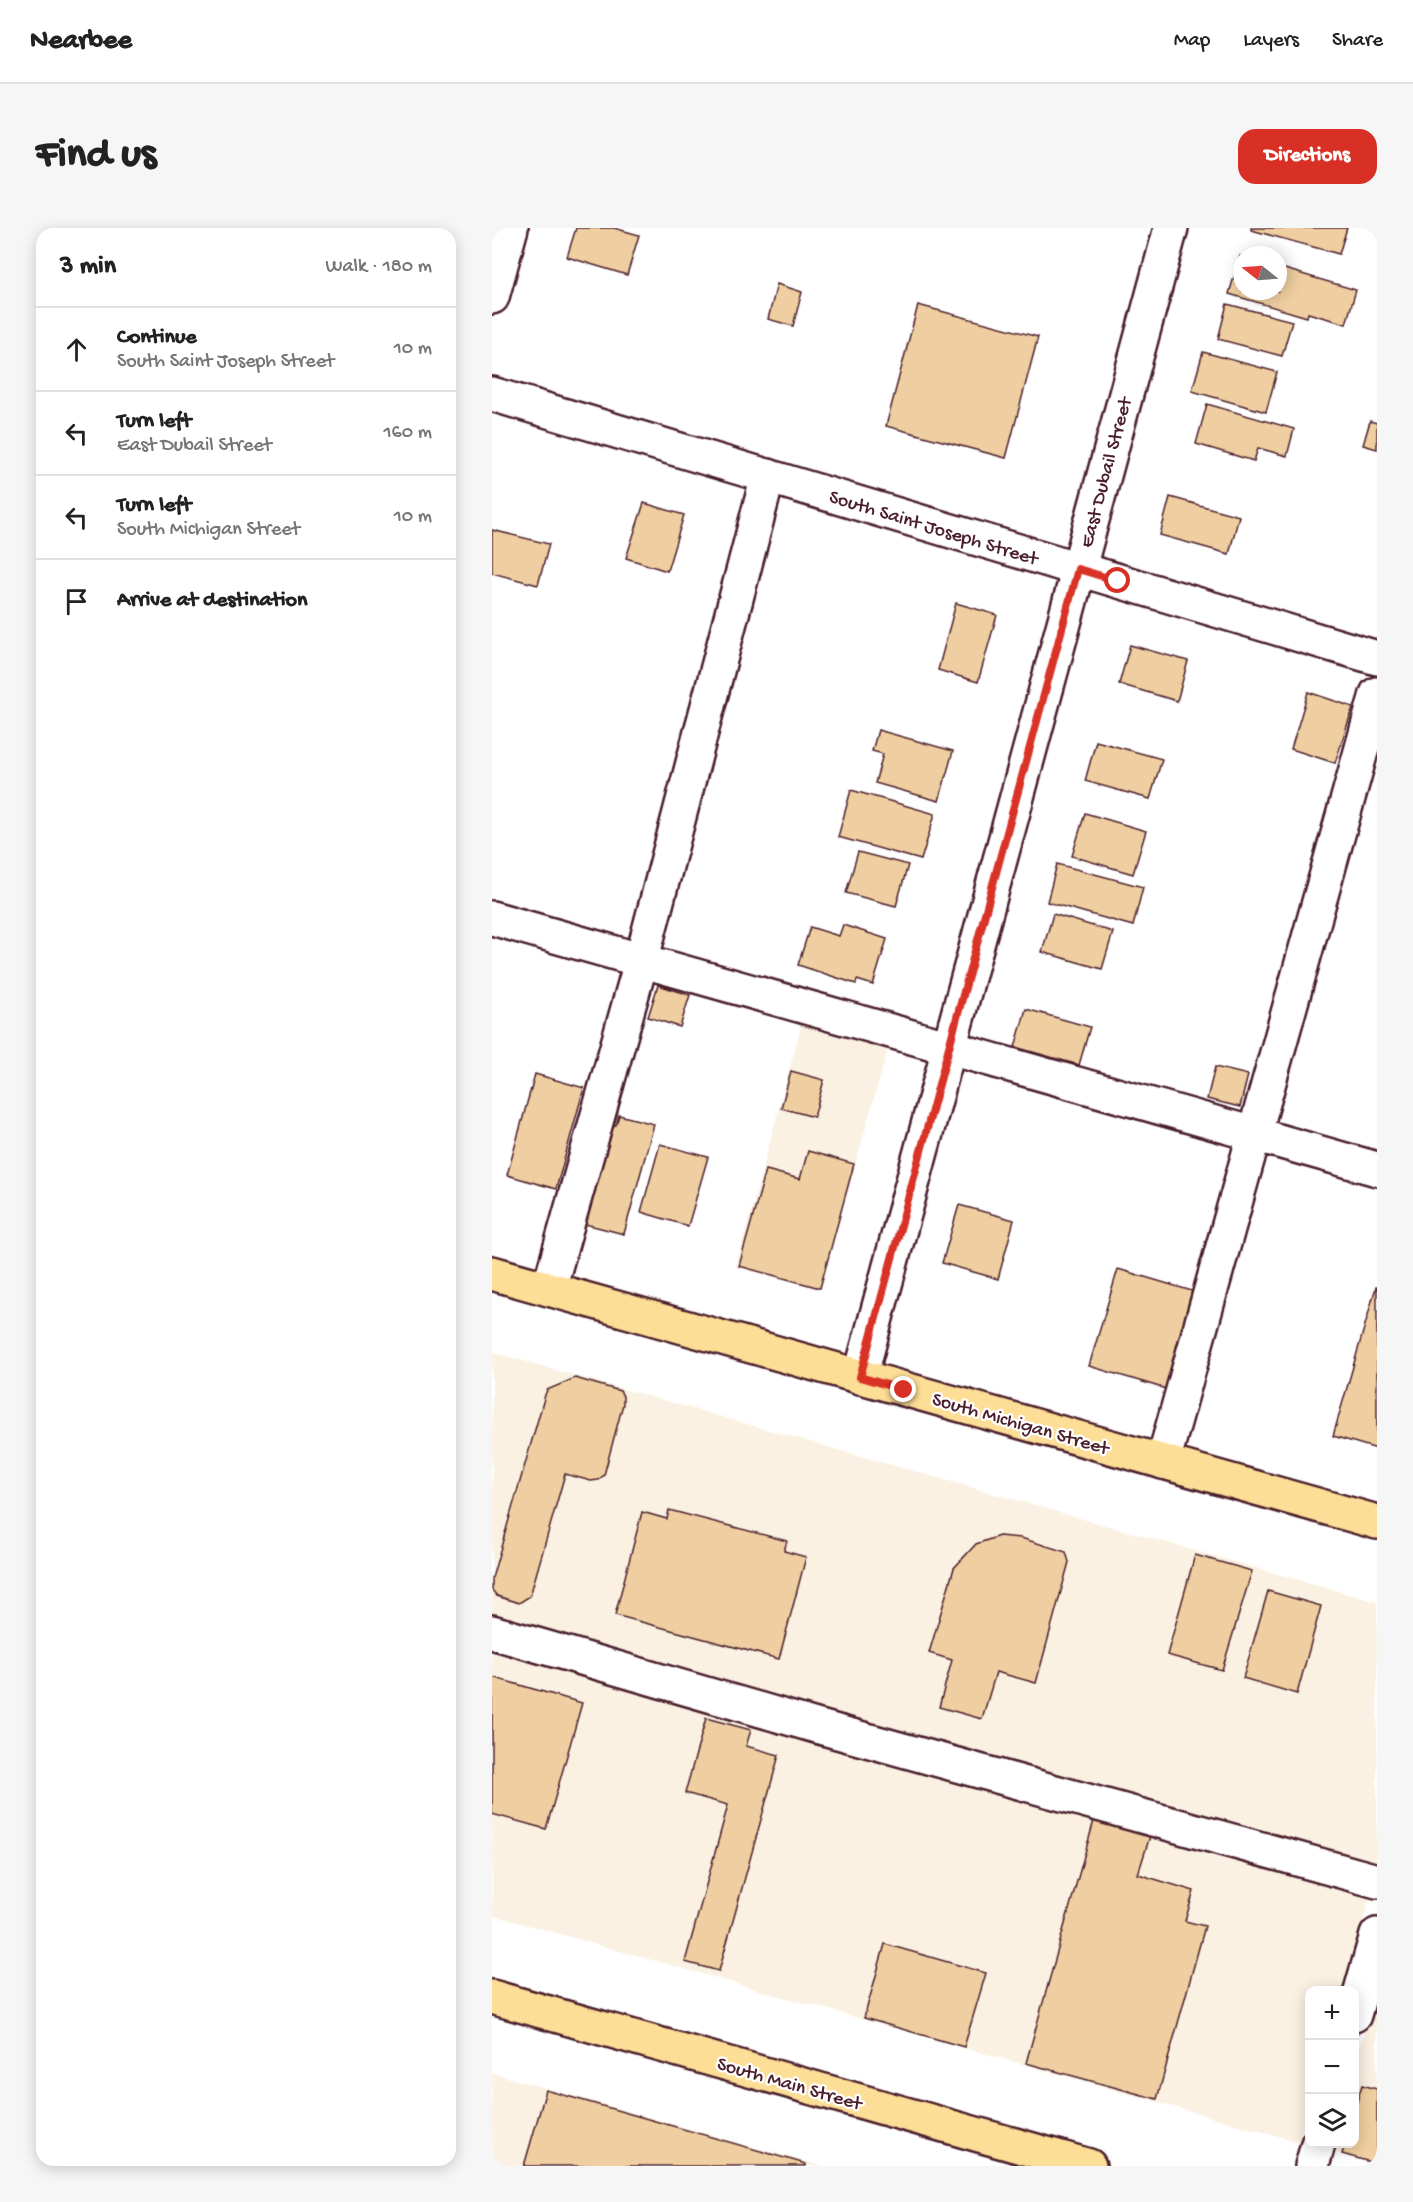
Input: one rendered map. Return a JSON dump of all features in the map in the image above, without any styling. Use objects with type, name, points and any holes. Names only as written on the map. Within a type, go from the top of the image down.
[{"type":"main road","name":"South Michigan Street","points":[[492,1273],[1377,1522]]},
{"type":"main road","name":"South Main Street","points":[[492,1997],[1089,2166]]},
{"type":"street","points":[[492,297],[512,228]]},
{"type":"street","name":"East Dubail Street","points":[[860,1377],[1171,228]]},
{"type":"street","name":"South Saint Joseph Street","points":[[492,394],[1377,658]]},
{"type":"street","points":[[549,1289],[641,962],[768,476]]},
{"type":"street","points":[[1163,1462],[1377,694]]},
{"type":"street","points":[[492,918],[641,962],[949,1046],[1377,1170]]},
{"type":"street","points":[[492,1632],[816,1726],[1377,1881]]},
{"type":"street","points":[[1359,1998],[1377,1935]]},
{"type":"street","points":[[1311,2166],[1317,2148]]},
{"type":"shaded area","points":[[803,1019],[890,1042],[820,1289],[736,1267]]},
{"type":"shaded area","points":[[492,1352],[1377,1602],[1377,1872],[492,1624]]},
{"type":"shaded area","points":[[492,1646],[1371,1893],[1344,1986],[1305,1986],[1305,2120],[1299,2142],[492,1915]]},
{"type":"shaded area","points":[[1377,1986],[1377,2164],[1331,2151],[1332,2148],[1359,2148],[1359,2051]]},
{"type":"shaded area","points":[[492,2073],[822,2166],[492,2166]]},
{"type":"building","points":[[576,228],[614,228],[639,235],[627,275],[567,257]]},
{"type":"building","points":[[1251,228],[1347,228],[1339,254],[1251,230]]},
{"type":"building","points":[[1287,270],[1356,290],[1346,324],[1308,313],[1307,317],[1249,300],[1287,300]]},
{"type":"building","points":[[1233,280],[1233,295],[1229,294]]},
{"type":"building","points":[[777,284],[802,292],[793,326],[768,319]]},
{"type":"building","points":[[1227,304],[1292,321],[1282,356],[1218,339]]},
{"type":"building","points":[[918,305],[1038,337],[1006,458],[886,426]]},
{"type":"building","points":[[1203,352],[1277,372],[1266,412],[1192,391]]},
{"type":"building","points":[[1207,404],[1294,429],[1287,456],[1258,448],[1254,461],[1196,444]]},
{"type":"building","points":[[1370,421],[1377,423],[1377,449],[1363,445]]},
{"type":"building","points":[[1170,497],[1239,516],[1229,554],[1160,535]]},
{"type":"building","points":[[644,503],[684,515],[667,571],[626,558]]},
{"type":"building","points":[[492,530],[549,544],[538,585],[492,573]]},
{"type":"building","points":[[956,603],[997,615],[978,682],[938,670]]},
{"type":"building","points":[[1130,645],[1188,661],[1177,701],[1119,684]]},
{"type":"building","points":[[1308,692],[1353,707],[1335,763],[1291,749]]},
{"type":"building","points":[[878,730],[953,751],[939,801],[875,783],[883,754],[872,751]]},
{"type":"building","points":[[1096,741],[1162,759],[1150,799],[1085,781]]},
{"type":"building","points":[[851,790],[935,814],[921,860],[838,837]]},
{"type":"building","points":[[1085,813],[1146,831],[1133,874],[1072,856]]},
{"type":"building","points":[[858,852],[908,865],[896,906],[846,893]]},
{"type":"building","points":[[1057,864],[1143,887],[1133,926],[1047,902]]},
{"type":"building","points":[[1053,914],[1113,932],[1102,969],[1042,952]]},
{"type":"building","points":[[843,925],[887,939],[873,985],[857,980],[856,984],[798,965],[810,927],[839,936]]},
{"type":"building","points":[[658,985],[690,995],[680,1027],[648,1017]]},
{"type":"building","points":[[1026,1009],[1090,1027],[1079,1065],[1015,1047]]},
{"type":"building","points":[[1215,1067],[1248,1075],[1240,1107],[1207,1099]]},
{"type":"building","points":[[791,1071],[824,1080],[814,1117],[781,1108]]},
{"type":"building","points":[[535,1074],[584,1088],[556,1189],[507,1175]]},
{"type":"building","points":[[619,1115],[654,1124],[624,1234],[585,1224],[594,1191],[584,1188],[602,1121],[616,1125]]},
{"type":"building","points":[[660,1144],[708,1157],[688,1226],[641,1212]]},
{"type":"building","points":[[808,1151],[854,1164],[820,1288],[739,1266],[766,1170],[800,1179]]},
{"type":"building","points":[[959,1205],[1014,1220],[998,1279],[942,1263]]},
{"type":"building","points":[[1118,1269],[1202,1294],[1173,1391],[1089,1366]]},
{"type":"building","points":[[1377,1287],[1377,1449],[1333,1436]]},
{"type":"building","points":[[575,1378],[620,1391],[623,1404],[604,1475],[598,1480],[591,1481],[565,1474],[530,1596],[519,1603],[497,1596],[492,1590],[492,1578],[547,1390]]},
{"type":"building","points":[[669,1510],[787,1541],[784,1551],[806,1557],[779,1659],[615,1615],[642,1512],[667,1519]]},
{"type":"building","points":[[999,1536],[1021,1538],[1066,1552],[1069,1562],[1036,1683],[996,1672],[982,1719],[939,1707],[952,1660],[929,1653],[954,1568],[976,1544]]},
{"type":"building","points":[[1195,1555],[1252,1571],[1222,1670],[1167,1655]]},
{"type":"building","points":[[1268,1591],[1321,1606],[1297,1694],[1243,1678]]},
{"type":"building","points":[[492,1677],[582,1703],[546,1829],[492,1814]]},
{"type":"building","points":[[706,1718],[751,1730],[746,1746],[779,1755],[719,1971],[685,1962],[728,1805],[685,1793]]},
{"type":"building","points":[[1095,1817],[1151,1833],[1138,1874],[1194,1891],[1185,1921],[1205,1926],[1157,2099],[1026,2063]]},
{"type":"building","points":[[885,1944],[986,1973],[964,2047],[864,2018]]},
{"type":"building","points":[[1362,2085],[1377,2089],[1377,2164],[1342,2154],[1344,2148],[1359,2148],[1359,2095]]},
{"type":"building","points":[[546,2090],[806,2164],[806,2166],[524,2166]]},
{"type":"route","points":[[904,1390],[860,1377],[1078,569],[1118,581]]}]
